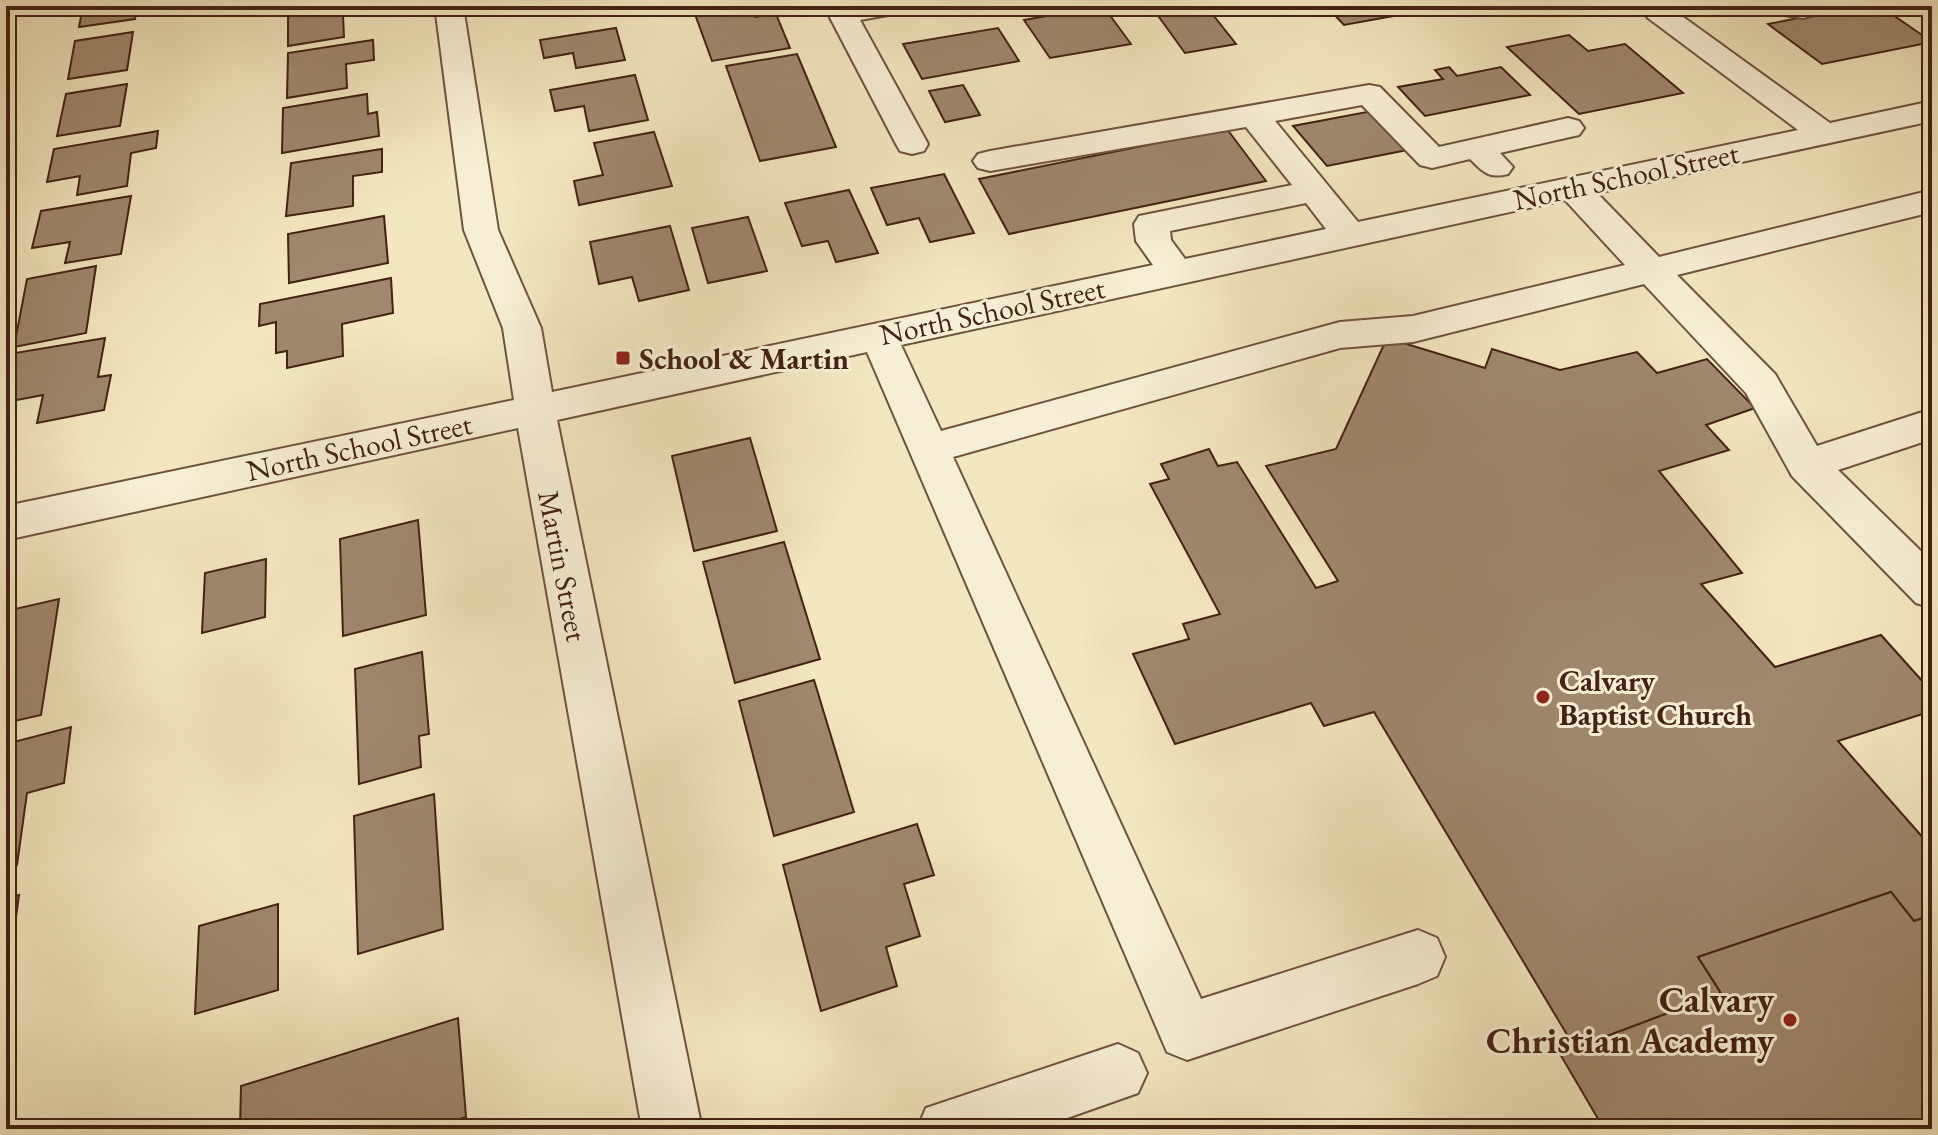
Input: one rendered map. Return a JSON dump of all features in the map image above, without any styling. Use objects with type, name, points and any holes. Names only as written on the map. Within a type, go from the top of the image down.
[{"type":"street","name":"Martin Street","points":[[449,6],[481,230],[522,328],[534,409],[672,1129]]},
{"type":"street","points":[[895,6],[841,10],[912,144]]},
{"type":"street","points":[[1776,6],[1803,9],[1816,6]]},
{"type":"street","points":[[1658,12],[1824,134]]},
{"type":"street","points":[[990,161],[1369,94],[1432,158],[1568,128]]},
{"type":"street","name":"North School Street","points":[[6,523],[1932,111]]},
{"type":"street","points":[[1254,116],[1350,235]]},
{"type":"street","points":[[1477,148],[1525,198]]},
{"type":"street","points":[[1572,188],[1761,384],[1807,465],[1932,590]]},
{"type":"street","points":[[1176,272],[1154,241],[1151,224],[1313,191]]},
{"type":"street","points":[[929,449],[1340,335],[1413,329],[1932,201]]},
{"type":"street","points":[[878,335],[1187,1032],[1418,957]]},
{"type":"street","points":[[1807,465],[1932,424]]},
{"type":"street","points":[[947,1129],[1118,1073]]},
{"type":"building","points":[[83,6],[137,6],[135,19],[79,27]]},
{"type":"building","points":[[288,6],[369,6],[370,10],[343,15],[344,37],[288,46]]},
{"type":"building","points":[[562,6],[609,6],[610,8],[564,16]]},
{"type":"building","points":[[692,6],[772,6],[753,12],[755,17],[776,14],[790,48],[712,61]]},
{"type":"building","points":[[1103,6],[1131,44],[1050,58],[1024,20]]},
{"type":"building","points":[[1151,6],[1206,6],[1236,44],[1185,53]]},
{"type":"building","points":[[1326,6],[1383,6],[1393,16],[1344,25]]},
{"type":"building","points":[[1861,6],[1880,6],[1932,42],[1822,64],[1768,24]]},
{"type":"building","points":[[616,28],[625,60],[576,68],[573,53],[544,58],[540,40]]},
{"type":"building","points":[[998,28],[1019,61],[922,79],[903,44]]},
{"type":"building","points":[[133,32],[127,70],[68,79],[75,41]]},
{"type":"building","points":[[1569,35],[1588,51],[1625,44],[1683,93],[1579,114],[1507,47]]},
{"type":"building","points":[[373,40],[374,60],[346,64],[347,88],[287,98],[288,53]]},
{"type":"building","points":[[797,54],[836,147],[760,161],[726,66]]},
{"type":"building","points":[[1449,67],[1457,76],[1501,67],[1530,95],[1425,116],[1398,87],[1443,79],[1435,70]]},
{"type":"building","points":[[635,75],[648,120],[589,131],[584,106],[555,111],[550,90]]},
{"type":"building","points":[[127,84],[120,126],[57,136],[66,94]]},
{"type":"building","points":[[963,85],[980,115],[945,122],[929,91]]},
{"type":"building","points":[[367,94],[368,114],[377,112],[379,136],[282,153],[283,108]]},
{"type":"building","points":[[1372,111],[1407,150],[1327,166],[1293,126]]},
{"type":"building","points":[[1227,129],[1266,181],[1009,234],[979,179]]},
{"type":"building","points":[[158,131],[156,148],[131,153],[127,186],[77,195],[80,176],[47,182],[54,149]]},
{"type":"building","points":[[654,132],[672,186],[579,205],[574,181],[603,175],[594,143]]},
{"type":"building","points":[[382,149],[382,172],[353,176],[353,206],[286,216],[291,163]]},
{"type":"building","points":[[944,174],[974,233],[930,242],[919,218],[887,225],[871,188]]},
{"type":"building","points":[[849,190],[878,253],[836,262],[828,241],[802,246],[785,203]]},
{"type":"building","points":[[131,196],[121,254],[65,263],[70,242],[32,248],[41,211]]},
{"type":"building","points":[[384,216],[388,263],[289,283],[288,234]]},
{"type":"building","points":[[748,217],[767,271],[708,283],[692,228]]},
{"type":"building","points":[[670,226],[689,290],[639,301],[632,277],[599,284],[590,242]]},
{"type":"building","points":[[96,266],[86,333],[14,347],[27,279]]},
{"type":"building","points":[[391,278],[393,313],[342,324],[343,356],[287,368],[287,351],[276,353],[276,322],[259,326],[260,304]]},
{"type":"building","points":[[105,338],[98,377],[111,375],[104,410],[37,423],[43,395],[6,402],[15,353]]},
{"type":"building","name":"Calvary Baptist Church","points":[[1387,338],[1485,368],[1492,349],[1560,370],[1637,352],[1657,373],[1707,359],[1755,408],[1706,425],[1729,450],[1659,471],[1742,573],[1701,584],[1775,667],[1881,635],[1932,692],[1932,711],[1838,741],[1932,848],[1932,915],[1914,921],[1891,892],[1698,957],[1721,993],[1575,1048],[1374,712],[1324,726],[1311,703],[1175,744],[1133,654],[1189,639],[1183,624],[1220,614],[1150,484],[1169,479],[1161,464],[1209,449],[1218,466],[1237,462],[1316,588],[1338,581],[1266,466],[1336,449]]},
{"type":"building","points":[[750,438],[777,531],[694,551],[672,456]]},
{"type":"building","points":[[418,520],[426,615],[343,636],[340,539]]},
{"type":"building","points":[[784,542],[820,659],[735,683],[703,562]]},
{"type":"building","points":[[266,559],[265,617],[202,633],[205,573]]},
{"type":"building","points":[[59,599],[41,715],[6,723],[6,611]]},
{"type":"building","points":[[422,652],[429,734],[419,736],[421,767],[359,784],[355,669]]},
{"type":"building","points":[[814,680],[854,812],[774,836],[739,701]]},
{"type":"building","points":[[71,727],[64,783],[27,793],[17,865],[6,868],[6,744]]},
{"type":"building","points":[[434,794],[443,929],[358,954],[354,816]]},
{"type":"building","points":[[917,824],[934,875],[904,884],[920,936],[886,947],[897,986],[821,1011],[783,865]]},
{"type":"building","name":"Calvary Christian Academy","points":[[1891,892],[1914,921],[1932,915],[1932,1129],[1604,1129],[1560,1054],[1721,993],[1698,957]]},
{"type":"building","points":[[19,895],[6,991],[6,898]]},
{"type":"building","points":[[278,904],[278,990],[195,1014],[199,926]]},
{"type":"building","points":[[458,1018],[466,1117],[430,1129],[240,1129],[241,1086]]},
{"type":"place","name":"School & Martin","points":[[623,358]]},
{"type":"place","name":"Calvary Baptist Church","points":[[1543,697]]},
{"type":"place","name":"Calvary Christian Academy","points":[[1790,1020]]}]
